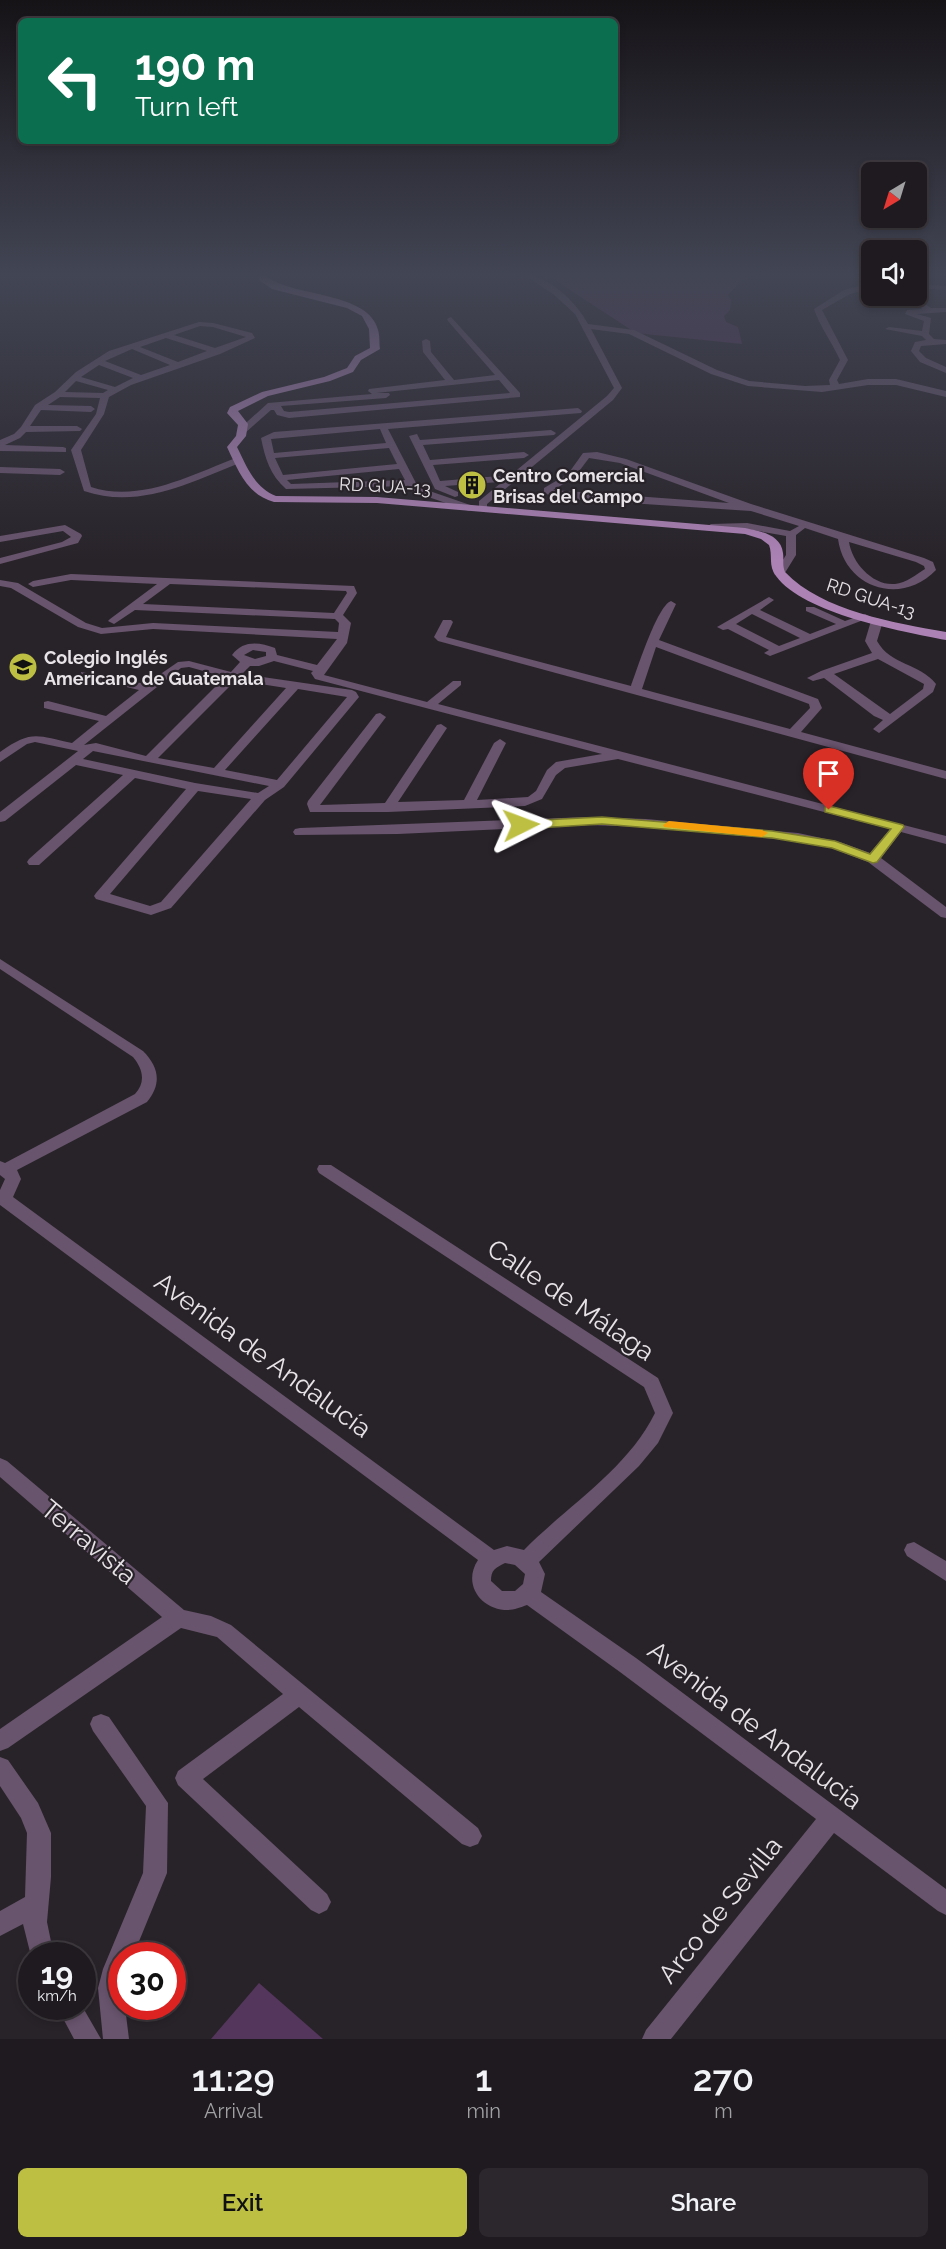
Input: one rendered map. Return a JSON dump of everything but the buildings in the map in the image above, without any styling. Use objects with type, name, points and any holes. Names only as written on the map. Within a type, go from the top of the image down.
[{"type":"main road","points":[[239,460],[232,447],[241,436],[243,424],[232,414],[233,409],[265,394],[327,379],[350,370]]},
{"type":"main road","name":"RD GUA-13","points":[[239,460],[256,489],[274,499],[377,500],[469,508],[483,506],[745,531],[774,543],[777,550],[779,574],[802,591],[871,619],[946,636]]},
{"type":"street","points":[[0,446],[24,429],[38,407],[87,370]]},
{"type":"street","points":[[120,370],[141,378]]},
{"type":"street","points":[[164,370],[113,389],[101,401],[100,414],[75,453],[87,489],[90,492],[102,494],[156,492],[239,460]]},
{"type":"street","points":[[442,370],[451,382]]},
{"type":"street","points":[[269,407],[278,408],[280,413],[289,415],[517,395],[495,370]]},
{"type":"street","points":[[409,425],[437,486],[483,506],[616,393],[617,383],[610,370]]},
{"type":"street","points":[[710,370],[726,377],[784,387],[822,389],[868,382],[896,382],[946,394]]},
{"type":"street","points":[[834,386],[833,380],[838,370]]},
{"type":"street","points":[[242,431],[269,407],[297,401],[349,397],[501,377]]},
{"type":"street","points":[[75,378],[113,389]]},
{"type":"street","points":[[384,391],[388,407]]},
{"type":"street","points":[[58,394],[105,396]]},
{"type":"street","points":[[38,407],[91,409]]},
{"type":"street","points":[[499,479],[437,486],[297,489],[287,487],[280,478],[268,456],[267,438],[272,435],[578,411]]},
{"type":"street","points":[[383,427],[411,485],[423,492],[469,508]]},
{"type":"street","points":[[24,429],[76,429]]},
{"type":"street","points":[[417,443],[551,433]]},
{"type":"street","points":[[268,456],[391,445]]},
{"type":"street","points":[[0,446],[63,450]]},
{"type":"street","points":[[755,508],[553,495],[547,490],[571,476],[586,455],[599,454],[755,508],[920,560],[929,564],[931,570],[898,587],[878,584],[854,567],[843,544],[843,537]]},
{"type":"street","points":[[427,464],[524,455]]},
{"type":"street","points":[[280,478],[402,466]]},
{"type":"street","points":[[0,470],[60,472]]},
{"type":"street","points":[[423,492],[437,486]]},
{"type":"street","points":[[711,527],[747,526],[787,532],[804,523]]},
{"type":"street","points":[[0,539],[65,528],[77,536],[74,541],[66,544],[2,559]]},
{"type":"street","points":[[779,574],[791,555],[787,532]]},
{"type":"street","points":[[33,584],[70,577],[350,588],[352,593],[337,616]]},
{"type":"street","points":[[114,621],[166,582]]},
{"type":"street","points":[[0,583],[14,585],[82,625],[101,631],[153,626],[343,636]]},
{"type":"street","points":[[770,600],[725,625],[774,651],[844,624],[871,619],[871,641],[879,655],[926,679],[930,684],[928,690],[879,729]]},
{"type":"street","points":[[634,691],[657,630],[671,604]]},
{"type":"street","points":[[133,607],[337,616],[345,623],[341,643],[319,673]]},
{"type":"street","points":[[810,609],[844,624]]},
{"type":"street","points":[[752,610],[808,638]]},
{"type":"street","points":[[447,622],[440,637],[442,639],[946,775]]},
{"type":"street","points":[[653,642],[814,702],[816,708],[792,734]]},
{"type":"street","points":[[149,760],[247,662],[238,655],[244,649],[251,647],[271,650],[268,659],[429,706],[946,840]]},
{"type":"street","points":[[879,655],[819,676],[891,719]]},
{"type":"street","points":[[0,818],[74,761],[81,748],[109,720],[175,667],[183,664],[234,676],[344,692],[353,697],[280,784],[260,797],[162,909],[152,911],[105,899],[102,893],[195,787]]},
{"type":"street","points":[[85,674],[148,688]]},
{"type":"street","points":[[429,706],[457,683]]},
{"type":"street","points":[[216,774],[296,684]]},
{"type":"street","points":[[48,705],[109,720]]},
{"type":"street","points":[[380,717],[312,807],[320,810],[393,808],[531,801],[540,796],[556,768],[579,761],[622,756]]},
{"type":"street","points":[[398,830],[393,808],[441,728]]},
{"type":"street","points":[[0,758],[28,739],[40,738],[81,748],[96,747],[216,774],[280,784]]},
{"type":"street","points":[[469,803],[500,743]]},
{"type":"street","points":[[74,761],[195,787],[260,797]]},
{"type":"street","points":[[34,862],[132,774]]},
{"type":"street","points":[[300,832],[398,830],[588,820],[798,837],[835,845],[873,859],[946,914]]},
{"type":"street","points":[[873,859],[898,827]]},
{"type":"street","points":[[0,963],[138,1054],[148,1064],[150,1073],[147,1093],[141,1098],[3,1168],[13,1179],[12,1186],[0,1198]]},
{"type":"street","name":"Calle de Málaga","points":[[325,1169],[651,1383],[664,1413],[648,1443],[614,1479],[542,1544],[527,1561]]},
{"type":"street","name":"Avenida de Andalucía","points":[[0,1198],[491,1559]]},
{"type":"street","name":"Terravista","points":[[0,1466],[178,1618]]},
{"type":"street","points":[[914,1550],[941,1569]]},
{"type":"street","points":[[511,1555],[527,1561],[532,1567],[535,1581],[528,1594],[520,1599],[501,1601],[486,1592],[480,1577],[481,1569],[491,1559],[511,1555]]},
{"type":"street","name":"Avenida de Andalucía","points":[[528,1594],[634,1670],[946,1903]]},
{"type":"street","points":[[0,1741],[178,1618],[211,1625],[224,1631],[470,1836]]},
{"type":"street","points":[[300,1694],[186,1778],[319,1902]]},
{"type":"street","points":[[101,1724],[157,1803],[155,1873],[115,1969],[110,1988],[116,2039]]},
{"type":"street","points":[[0,1767],[30,1811],[39,1833],[39,1877],[35,1922],[39,1942]]},
{"type":"street","name":"Arco de Sevilla","points":[[655,2039],[831,1818]]},
{"type":"street","points":[[0,1924],[35,1905]]},
{"type":"street","points":[[77,2020],[88,2039]]},
{"type":"shaded area","points":[[259,1983],[323,2039],[211,2039]]},
{"type":"slow traffic","points":[[669,825],[762,833]]},
{"type":"place","name":"Centro Comercial Brisas del Campo","points":[[472,485]]},
{"type":"place","name":"Colegio Inglés Americano de Guatemala","points":[[23,667]]},
{"type":"route","points":[[521,825],[588,820],[772,834],[816,840],[856,851],[873,859],[898,827],[829,810]]}]
